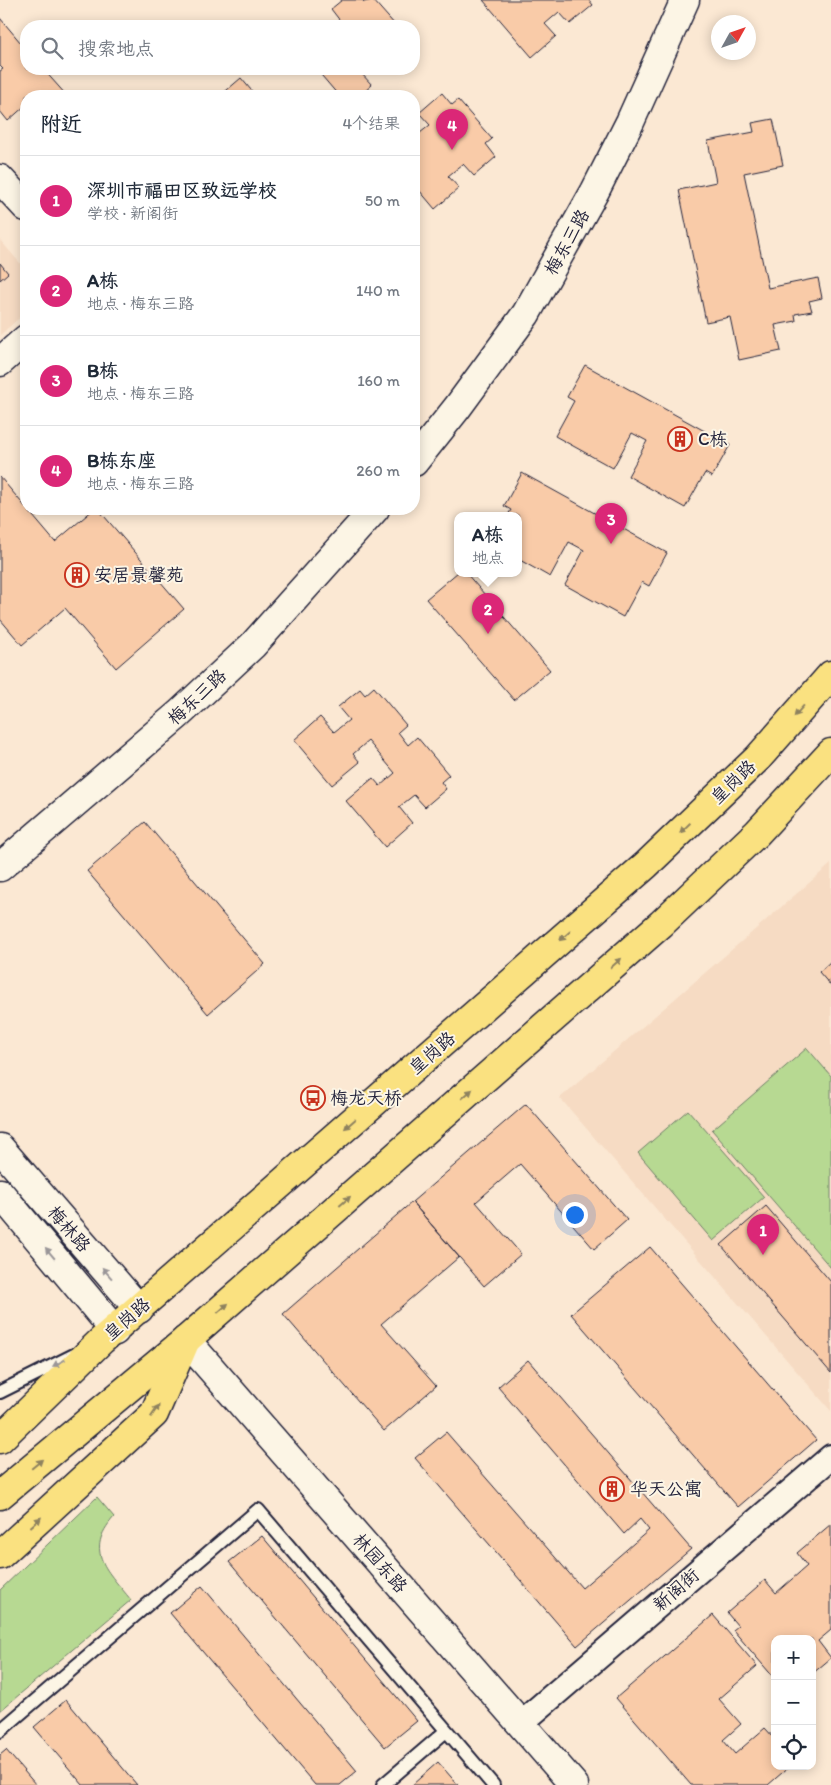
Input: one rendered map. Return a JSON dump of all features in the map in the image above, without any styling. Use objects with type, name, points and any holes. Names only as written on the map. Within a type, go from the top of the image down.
[{"type":"main road","name":"皇岗路","points":[[0,1439],[109,1335],[646,865],[758,758],[831,675]]},
{"type":"main road","points":[[0,1495],[186,1340],[660,924],[757,833],[831,753]]},
{"type":"main road","points":[[0,1555],[154,1414],[186,1340]]},
{"type":"main road","points":[[0,1419],[41,1400]]},
{"type":"street","name":"梅东三路","points":[[420,454],[457,408],[526,314],[595,191],[630,122],[685,0]]},
{"type":"street","points":[[0,179],[20,201]]},
{"type":"street","points":[[0,362],[20,344]]},
{"type":"street","name":"梅东三路","points":[[0,868],[179,714],[247,652],[370,515]]},
{"type":"street","name":"梅林路","points":[[0,1148],[139,1310]]},
{"type":"street","name":"梅林路","points":[[0,1193],[109,1335]]},
{"type":"street","name":"林园东路","points":[[186,1340],[574,1785]]},
{"type":"street","name":"新阁街","points":[[520,1724],[829,1463]]},
{"type":"lane","points":[[0,1392],[109,1335]]},
{"type":"lane","points":[[0,1731],[258,1510],[492,1785]]},
{"type":"lane","points":[[383,1785],[446,1731]]},
{"type":"shaded area","points":[[0,240],[20,263],[20,317],[0,335]]},
{"type":"shaded area","points":[[831,864],[831,1411],[560,1098]]},
{"type":"green space","points":[[807,1048],[831,1076],[831,1268],[712,1130]]},
{"type":"green space","points":[[688,1110],[764,1197],[713,1241],[638,1153]]},
{"type":"green space","points":[[97,1497],[114,1517],[105,1529],[100,1541],[102,1561],[114,1580],[131,1600],[0,1711],[0,1590]]},
{"type":"building","points":[[342,0],[362,0],[364,2],[373,0],[391,20],[339,20],[331,9]]},
{"type":"building","points":[[483,0],[589,0],[593,5],[570,24],[559,12],[545,24],[556,36],[532,57]]},
{"type":"building","points":[[0,18],[20,42],[20,75],[48,75],[62,90],[20,90],[20,110],[8,121],[0,111],[0,71],[3,69],[0,66]]},
{"type":"building","points":[[321,75],[363,75],[372,85],[366,90],[334,90]]},
{"type":"building","points":[[241,78],[251,90],[227,90]]},
{"type":"building","points":[[442,93],[452,105],[458,100],[492,139],[486,144],[496,157],[474,176],[463,164],[448,176],[459,188],[435,209],[420,191],[420,133],[430,125],[420,112]]},
{"type":"building","points":[[773,119],[783,165],[744,173],[768,288],[818,278],[822,298],[809,301],[812,311],[795,314],[796,321],[775,325],[781,351],[739,360],[730,317],[706,322],[679,190],[716,182],[708,141],[754,132],[752,123]]},
{"type":"building","points":[[0,263],[8,273],[0,280]]},
{"type":"building","name":"C栋","points":[[585,365],[730,445],[712,477],[705,473],[685,508],[628,476],[647,441],[632,433],[613,468],[555,436],[574,401],[567,397]]},
{"type":"building","points":[[522,473],[667,553],[649,586],[642,582],[623,617],[565,585],[584,550],[569,542],[550,577],[522,561],[522,512],[510,512],[511,510],[504,506]]},
{"type":"building","name":"安居景馨苑","points":[[0,477],[20,501],[20,515],[32,515],[55,542],[87,515],[103,515],[184,609],[116,668],[65,608],[22,645],[0,619]]},
{"type":"building","points":[[454,575],[454,577],[469,577],[550,670],[514,700],[426,599]]},
{"type":"building","points":[[374,687],[406,725],[398,732],[408,745],[417,737],[449,775],[441,782],[446,789],[425,807],[414,795],[399,807],[412,823],[385,847],[346,801],[373,778],[380,786],[395,773],[368,741],[353,754],[360,762],[332,785],[294,740],[320,717],[334,732],[349,720],[338,707],[360,689],[365,695]]},
{"type":"building","points":[[145,822],[265,964],[208,1014],[87,871]]},
{"type":"building","points":[[831,961],[831,986],[819,972]]},
{"type":"building","points":[[526,1104],[627,1220],[594,1249],[520,1164],[476,1202],[521,1254],[484,1286],[412,1202]]},
{"type":"building","points":[[412,1202],[459,1257],[381,1324],[436,1386],[384,1431],[283,1314]]},
{"type":"building","points":[[766,1206],[831,1282],[831,1373],[721,1245]]},
{"type":"building","points":[[650,1247],[816,1440],[738,1507],[571,1314]]},
{"type":"building","name":"华天公寓","points":[[528,1360],[691,1549],[577,1646],[415,1458],[446,1432],[582,1588],[649,1530],[640,1519],[624,1534],[498,1387]]},
{"type":"building","points":[[831,1524],[831,1630],[818,1641],[831,1658],[816,1671],[816,1635],[771,1635],[771,1674],[733,1630],[738,1626],[727,1613],[765,1580],[776,1593],[807,1566],[797,1553]]},
{"type":"building","points":[[262,1536],[417,1721],[385,1747],[229,1562]]},
{"type":"building","points":[[202,1586],[357,1771],[340,1785],[315,1785],[170,1613]]},
{"type":"building","points":[[713,1615],[757,1666],[719,1699],[741,1724],[723,1740],[735,1754],[765,1728],[771,1735],[771,1770],[785,1770],[768,1785],[691,1785],[616,1698]]},
{"type":"building","points":[[66,1700],[137,1785],[83,1785],[34,1727]]},
{"type":"building","points":[[6,1750],[36,1785],[0,1785],[0,1755]]},
{"type":"building","points":[[438,1762],[458,1785],[412,1785]]},
{"type":"place","name":"B栋东座","points":[[452,150]]},
{"type":"place","name":"C栋","points":[[680,439]]},
{"type":"place","name":"B栋","points":[[611,544]]},
{"type":"place","name":"安居景馨苑","points":[[77,575]]},
{"type":"place","name":"A栋","points":[[488,634]]},
{"type":"place","name":"梅龙天桥","points":[[313,1098]]},
{"type":"place","name":"深圳市福田区致远学校","points":[[763,1255]]},
{"type":"place","name":"华天公寓","points":[[612,1489]]}]
